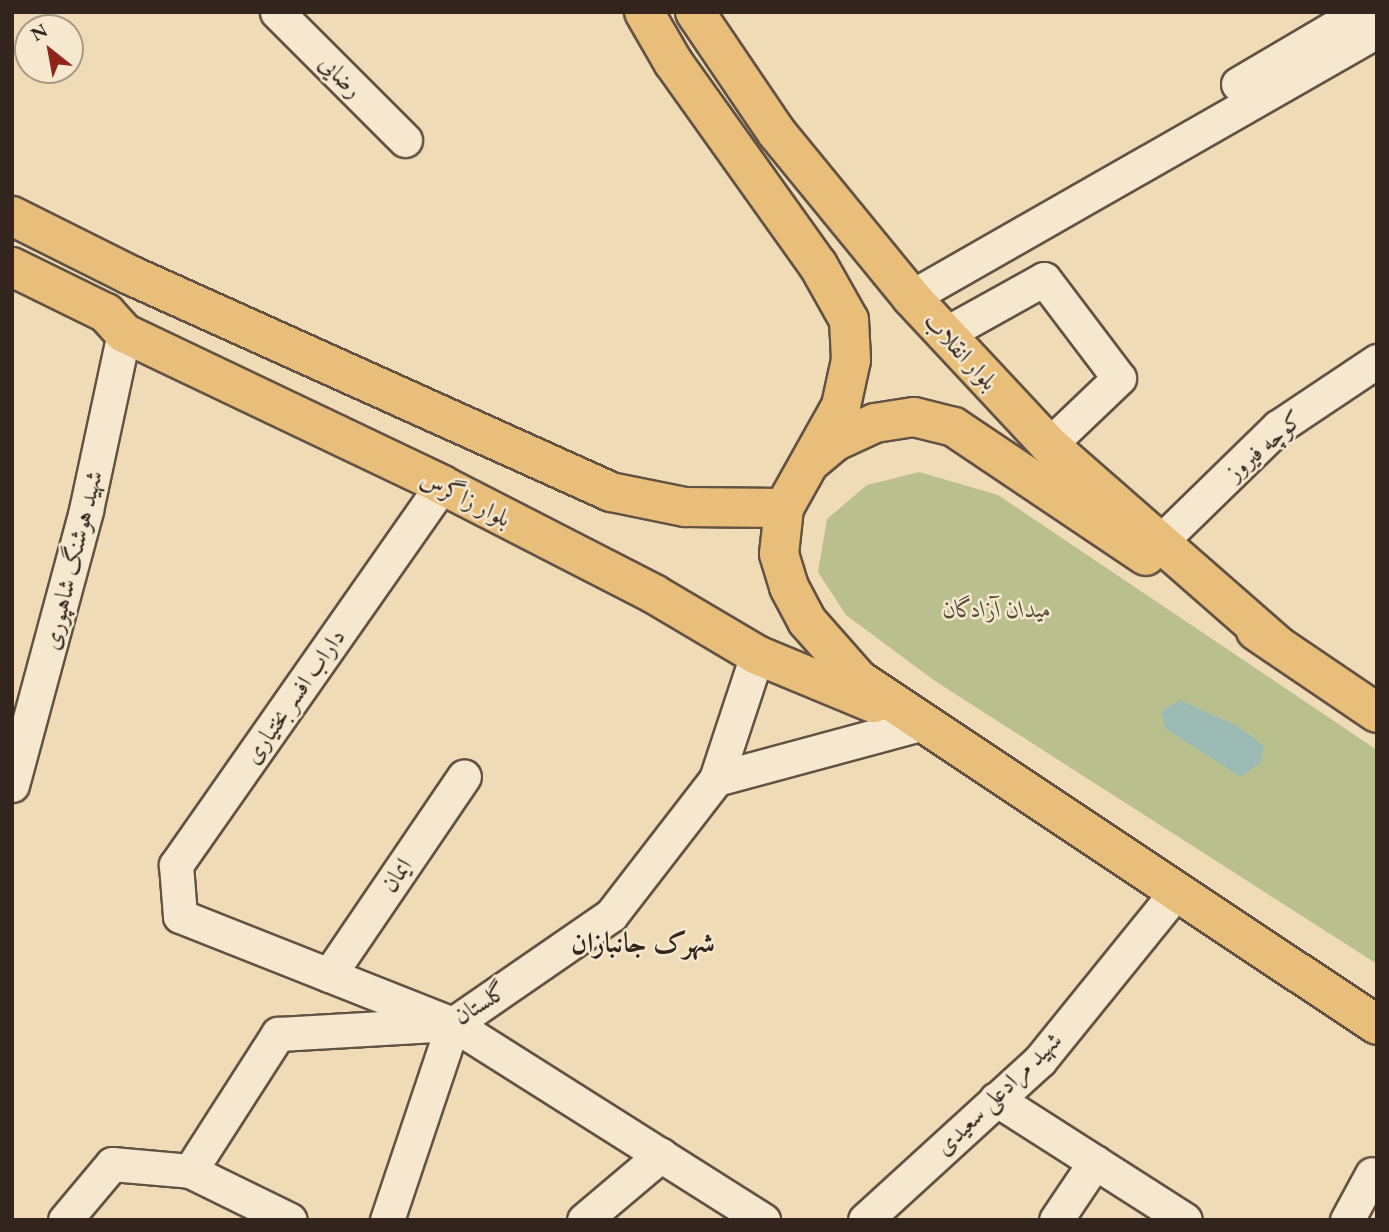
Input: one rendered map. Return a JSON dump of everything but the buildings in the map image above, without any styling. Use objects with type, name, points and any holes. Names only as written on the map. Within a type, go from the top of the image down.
[{"type":"main road","points":[[644,12],[680,73],[818,265],[849,320],[851,360],[841,406],[784,508],[779,554],[789,587],[807,621],[859,680],[1372,1027]]},
{"type":"main road","name":"بلوار انقلاب","points":[[695,12],[777,133],[904,290],[1049,445],[1276,644]]},
{"type":"main road","points":[[12,216],[130,275],[611,492],[685,507],[784,508]]},
{"type":"main road","name":"بلوار زاگرس","points":[[12,267],[106,313],[124,332],[442,485],[653,594],[757,655],[923,723]]},
{"type":"main road","points":[[806,466],[836,441],[875,423],[914,417],[954,427],[1377,713]]},
{"type":"street","name":"رضایی","points":[[277,12],[405,141]]},
{"type":"street","points":[[961,258],[1360,12]]},
{"type":"street","points":[[904,290],[1377,31]]},
{"type":"street","points":[[961,258],[997,305]]},
{"type":"street","points":[[945,334],[1044,279],[1119,378],[1049,445]]},
{"type":"street","name":"شهید هوشنگ شاهپوری","points":[[12,785],[86,510],[124,332]]},
{"type":"street","name":"کوچه فیروز","points":[[1160,542],[1278,427],[1377,361]]},
{"type":"street","name":"داراب افسر بختیاری","points":[[329,975],[180,916],[176,865],[442,485]]},
{"type":"street","name":"گلستان","points":[[190,1171],[278,1034],[453,1024],[611,915],[716,779],[757,655]]},
{"type":"street","points":[[716,779],[923,723]]},
{"type":"street","name":"ایمان","points":[[329,975],[464,776]]},
{"type":"street","name":"شهید مرادعلی سعیدی","points":[[865,1220],[1040,1060],[1175,893]]},
{"type":"street","points":[[329,975],[453,1024],[763,1220]]},
{"type":"street","points":[[387,1220],[453,1024]]},
{"type":"street","points":[[996,1099],[1185,1220]]},
{"type":"street","points":[[584,1220],[661,1155]]},
{"type":"street","points":[[1056,1220],[1095,1162]]},
{"type":"street","points":[[65,1220],[112,1164],[190,1171],[290,1220]]},
{"type":"street","points":[[1347,1220],[1372,1174]]},
{"type":"green space","name":"میدان آزادگان","points":[[919,472],[998,495],[1377,750],[1377,964],[935,681],[846,615],[818,572],[827,519],[867,485]]},
{"type":"water","points":[[1180,700],[1237,726],[1264,746],[1261,762],[1241,777],[1166,729],[1161,712]]},
{"type":"district","name":"شهرک جانبازان","points":[[643,942]]}]
